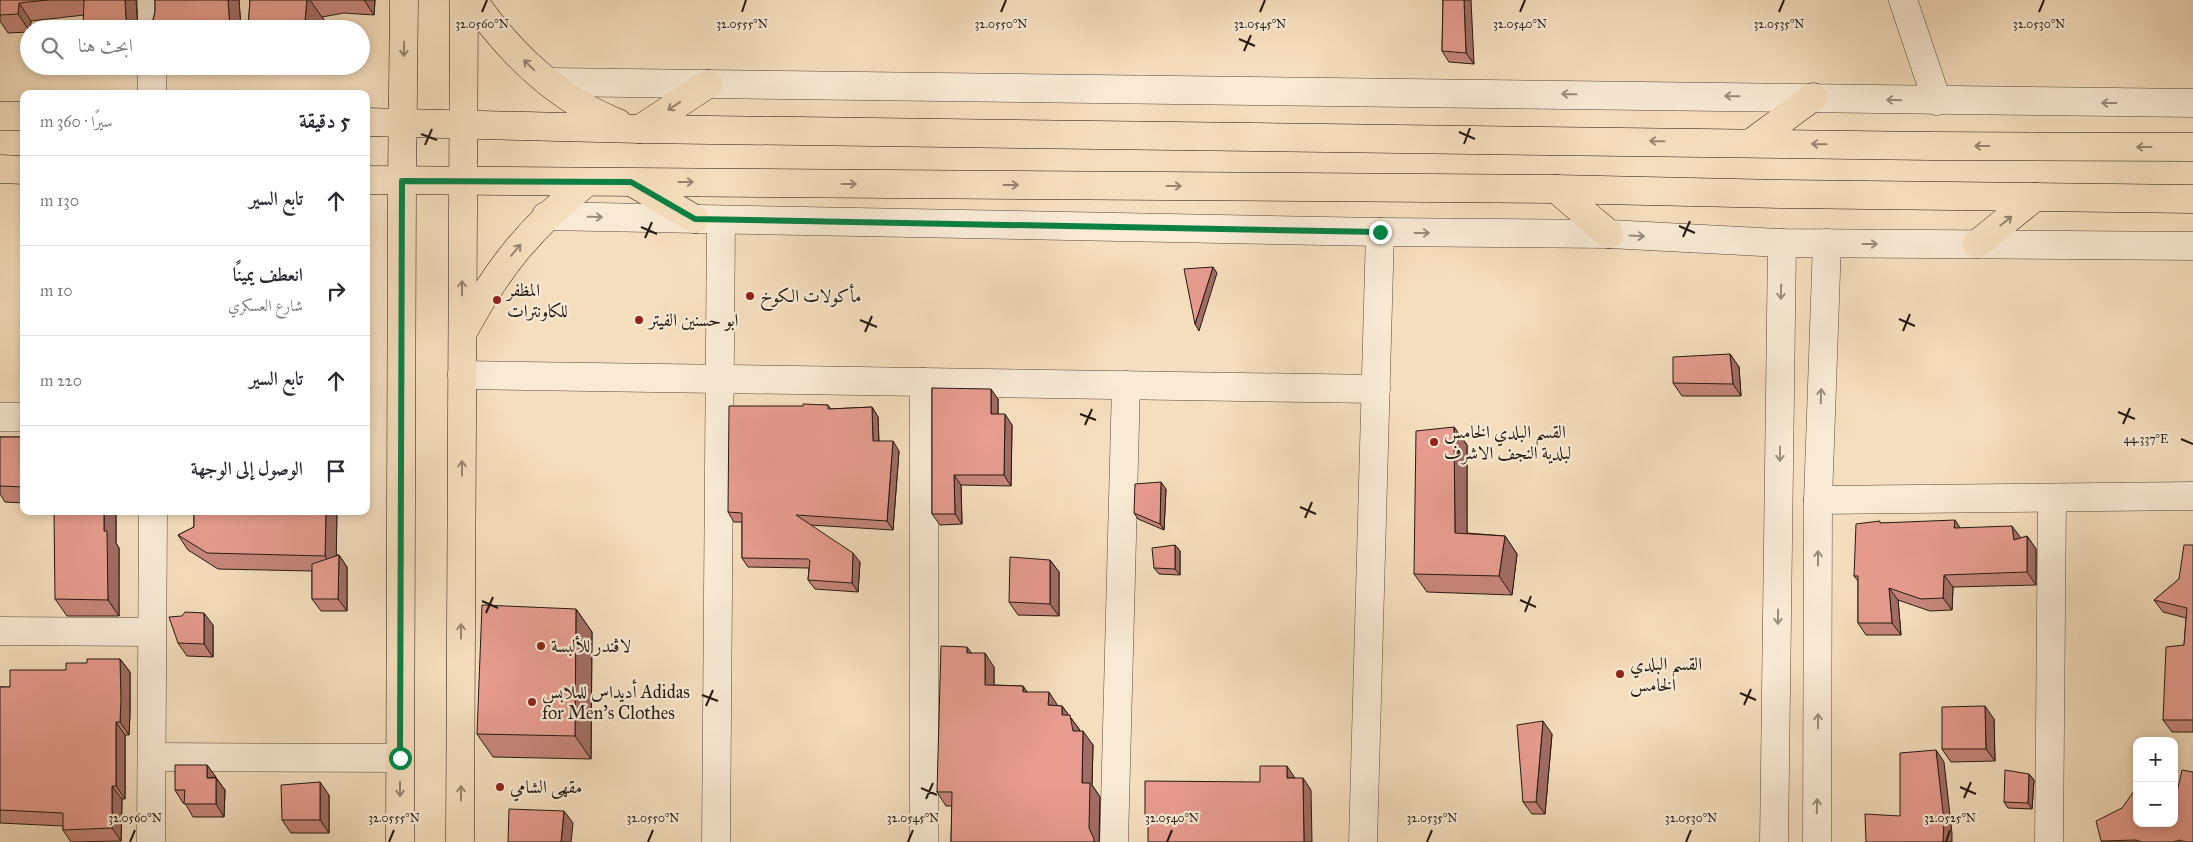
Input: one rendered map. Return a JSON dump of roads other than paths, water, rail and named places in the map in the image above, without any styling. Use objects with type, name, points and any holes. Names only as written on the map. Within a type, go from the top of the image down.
[{"type":"main road","points":[[400,842],[404,0]]},
{"type":"main road","points":[[460,842],[464,0]]},
{"type":"main road","points":[[473,0],[509,46],[549,82],[596,115],[634,128],[708,84]]},
{"type":"main road","points":[[1751,143],[1813,97]]},
{"type":"main road","points":[[0,116],[20,116]]},
{"type":"main road","points":[[370,122],[634,128],[2193,147]]},
{"type":"main road","points":[[0,169],[20,170]]},
{"type":"main road","points":[[370,180],[1556,189],[2193,199]]},
{"type":"main road","points":[[462,335],[482,297],[507,261],[546,216],[587,182]]},
{"type":"main road","points":[[631,182],[708,219]]},
{"type":"main road","points":[[1556,189],[1609,234]]},
{"type":"main road","points":[[1977,244],[2035,197]]},
{"type":"street","points":[[152,0],[152,20]]},
{"type":"street","points":[[1903,0],[1937,101]]},
{"type":"street","points":[[152,75],[152,90]]},
{"type":"street","points":[[549,82],[2193,103]]},
{"type":"street","points":[[546,216],[1380,232],[1609,234],[1782,243],[2193,246]]},
{"type":"street","points":[[708,219],[719,379],[716,842]]},
{"type":"street","points":[[1363,842],[1380,232]]},
{"type":"street","points":[[1774,842],[1782,243]]},
{"type":"street","points":[[1816,842],[1818,500],[1827,243]]},
{"type":"street","points":[[462,375],[1376,389]]},
{"type":"street","points":[[924,382],[924,842]]},
{"type":"street","points":[[1114,842],[1126,385]]},
{"type":"street","points":[[0,417],[20,417]]},
{"type":"street","points":[[1818,500],[2193,496]]},
{"type":"street","points":[[2048,842],[2052,498]]},
{"type":"street","points":[[152,515],[152,842]]},
{"type":"street","points":[[0,631],[152,632]]},
{"type":"street","points":[[152,758],[400,758]]},
{"type":"place","name":"مأكولات الكوخ","points":[[750,296]]},
{"type":"place","name":"المظفر للكاونترات","points":[[497,300]]},
{"type":"place","name":"ابو حسنين الفيتر","points":[[639,320]]},
{"type":"place","name":"القسم البلدي الخامس لبلدية النجف الاشرف","points":[[1434,442]]},
{"type":"place","name":"لاڤندر للألبسة","points":[[541,646]]},
{"type":"place","name":"القسم البلدي الخامس","points":[[1620,674]]},
{"type":"place","name":"أديداس للملابس Adidas for Men's Clothes","points":[[532,702]]},
{"type":"place","name":"مقهى الشامي","points":[[500,787]]}]
